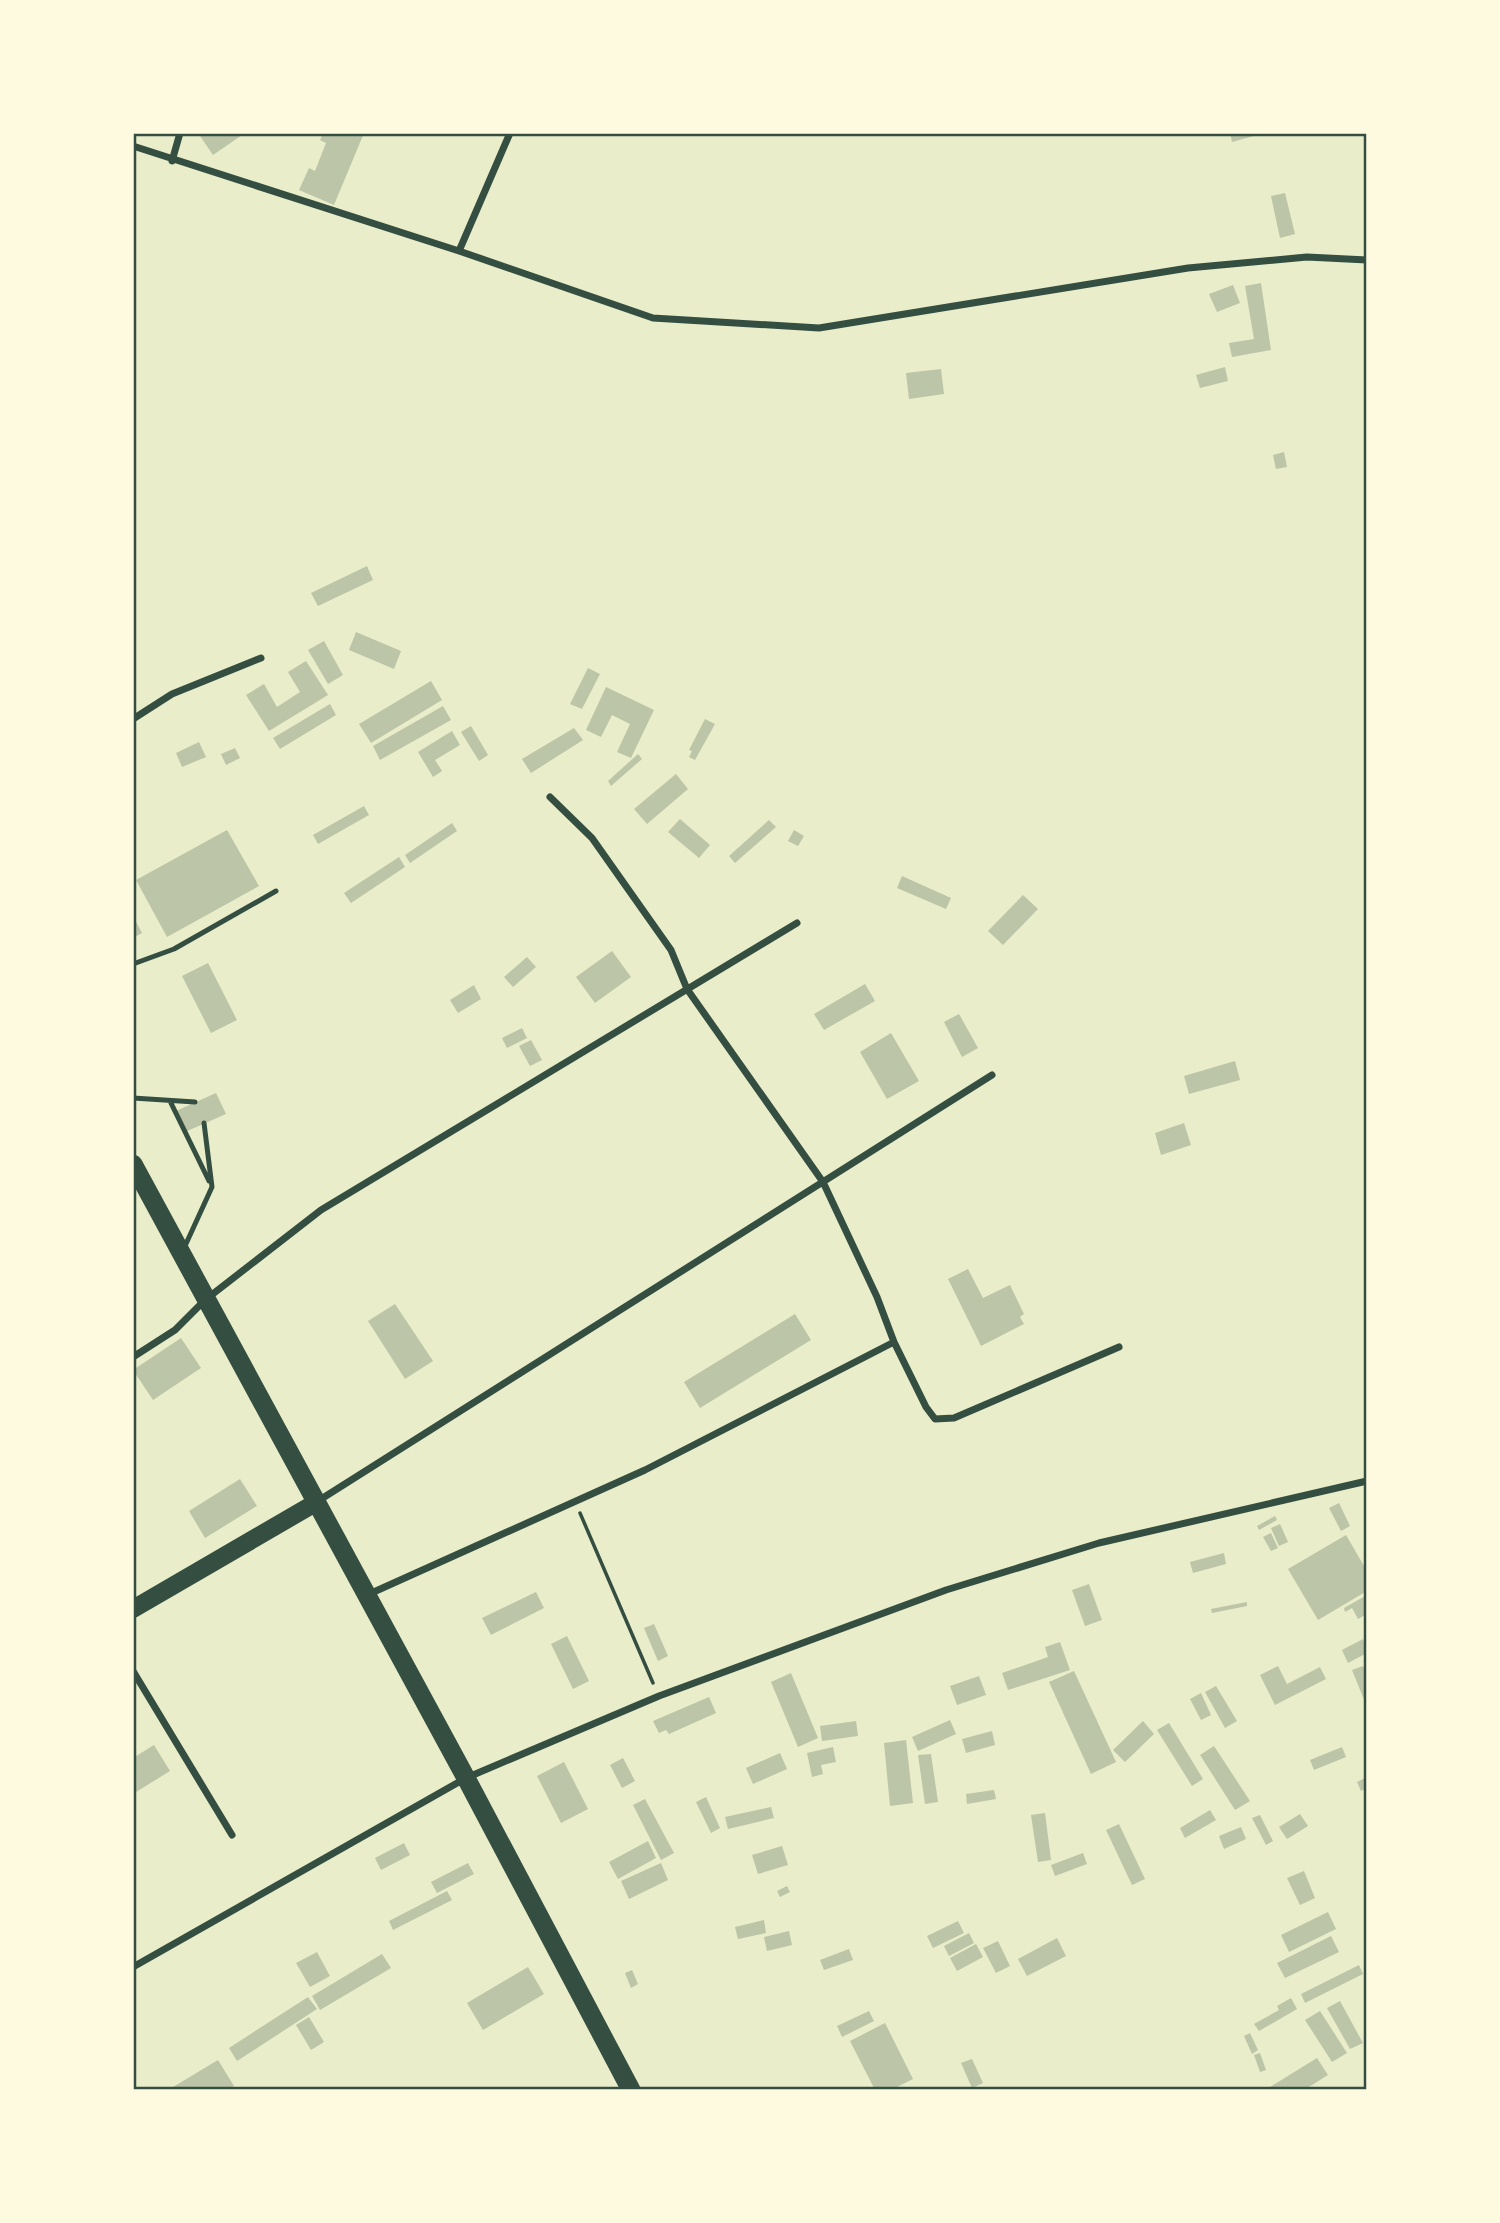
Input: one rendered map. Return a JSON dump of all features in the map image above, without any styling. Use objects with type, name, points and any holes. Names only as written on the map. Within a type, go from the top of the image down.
[{"type":"highway","points":[[133,1164],[466,1777],[631,2090]]},
{"type":"main road","points":[[133,1609],[317,1502]]},
{"type":"street","points":[[172,161],[180,133]]},
{"type":"street","points":[[459,251],[510,133]]},
{"type":"street","points":[[133,146],[172,161],[459,251],[653,318],[818,328],[1188,268],[1307,257],[1367,260]]},
{"type":"street","points":[[133,719],[172,694],[261,658]]},
{"type":"street","points":[[550,797],[592,838],[671,950],[687,989],[823,1182],[894,1342],[926,1407],[935,1419],[954,1418],[1119,1347]]},
{"type":"street","points":[[133,1357],[175,1330],[205,1300],[321,1210],[797,923]]},
{"type":"street","points":[[317,1502],[992,1075]]},
{"type":"street","points":[[367,1595],[645,1470],[894,1342]]},
{"type":"street","points":[[133,1967],[466,1777],[659,1696],[946,1590],[1087,1546],[1367,1481]]},
{"type":"street","points":[[133,1671],[232,1835]]},
{"type":"lane","points":[[133,964],[174,949],[276,891]]},
{"type":"lane","points":[[133,1098],[195,1102]]},
{"type":"lane","points":[[170,1101],[212,1187]]},
{"type":"lane","points":[[181,1255],[212,1187],[204,1123]]},
{"type":"path","points":[[575,1502],[659,1696]]},
{"type":"building","points":[[198,133],[245,133],[213,155]]},
{"type":"building","points":[[323,133],[364,133],[334,205],[299,190],[309,168],[315,171],[326,143],[320,140]]},
{"type":"building","points":[[1230,133],[1260,133],[1261,134],[1232,142]]},
{"type":"building","points":[[1285,193],[1295,234],[1280,238],[1271,196]]},
{"type":"building","points":[[1261,283],[1271,350],[1232,357],[1229,343],[1254,339],[1245,286]]},
{"type":"building","points":[[1233,285],[1240,303],[1217,312],[1209,294]]},
{"type":"building","points":[[1225,367],[1228,381],[1200,388],[1196,375]]},
{"type":"building","points":[[941,369],[944,394],[909,399],[906,373]]},
{"type":"building","points":[[1284,452],[1287,467],[1276,469],[1273,455]]},
{"type":"building","points":[[367,566],[373,580],[318,606],[311,593]]},
{"type":"building","points":[[356,632],[401,651],[394,669],[349,650]]},
{"type":"building","points":[[324,641],[343,675],[328,684],[308,650]]},
{"type":"building","points":[[306,661],[328,695],[269,731],[246,695],[264,684],[277,707],[300,692],[288,672]]},
{"type":"building","points":[[588,668],[600,674],[582,709],[570,704]]},
{"type":"building","points":[[431,681],[442,700],[371,743],[359,724]]},
{"type":"building","points":[[606,687],[654,710],[631,758],[617,752],[630,724],[612,715],[601,737],[586,730]]},
{"type":"building","points":[[330,704],[336,715],[280,749],[273,738]]},
{"type":"building","points":[[443,706],[451,720],[380,760],[373,746]]},
{"type":"building","points":[[705,719],[715,724],[695,760],[689,757],[692,751],[689,750]]},
{"type":"building","points":[[471,726],[488,755],[479,761],[461,732]]},
{"type":"building","points":[[574,728],[583,740],[531,773],[522,759]]},
{"type":"building","points":[[452,731],[460,745],[435,760],[442,771],[433,777],[418,752]]},
{"type":"building","points":[[199,742],[206,757],[182,767],[176,753]]},
{"type":"building","points":[[235,748],[240,758],[226,765],[221,754]]},
{"type":"building","points":[[638,754],[642,759],[611,786],[608,781]]},
{"type":"building","points":[[676,774],[688,789],[647,824],[634,809]]},
{"type":"building","points":[[364,806],[369,815],[318,844],[313,835]]},
{"type":"building","points":[[680,819],[710,845],[699,858],[668,832]]},
{"type":"building","points":[[769,820],[776,827],[735,863],[729,856]]},
{"type":"building","points":[[452,823],[457,831],[410,863],[405,855]]},
{"type":"building","points":[[227,830],[259,886],[167,937],[136,880]]},
{"type":"building","points":[[794,830],[804,836],[798,846],[788,841]]},
{"type":"building","points":[[399,857],[405,867],[351,903],[344,893]]},
{"type":"building","points":[[902,876],[951,898],[946,909],[897,888]]},
{"type":"building","points":[[1023,895],[1038,909],[1003,945],[988,931]]},
{"type":"building","points":[[133,916],[142,933],[133,938]]},
{"type":"building","points":[[612,951],[631,977],[595,1003],[576,977]]},
{"type":"building","points":[[527,957],[536,967],[513,987],[504,977]]},
{"type":"building","points":[[208,963],[237,1020],[211,1033],[182,976]]},
{"type":"building","points":[[865,984],[875,1001],[824,1030],[814,1014]]},
{"type":"building","points":[[474,985],[481,999],[458,1013],[450,1000]]},
{"type":"building","points":[[959,1014],[978,1048],[962,1057],[944,1022]]},
{"type":"building","points":[[522,1028],[527,1038],[507,1048],[502,1038]]},
{"type":"building","points":[[891,1033],[919,1081],[887,1099],[860,1052]]},
{"type":"building","points":[[531,1040],[542,1060],[530,1066],[519,1046]]},
{"type":"building","points":[[1235,1061],[1240,1080],[1189,1094],[1184,1076]]},
{"type":"building","points":[[216,1093],[226,1114],[185,1132],[176,1111]]},
{"type":"building","points":[[1184,1123],[1191,1145],[1161,1155],[1155,1133]]},
{"type":"building","points":[[968,1269],[983,1298],[1010,1285],[1024,1314],[1020,1317],[1024,1324],[981,1346],[948,1279]]},
{"type":"building","points":[[395,1304],[433,1361],[405,1379],[368,1321]]},
{"type":"building","points":[[795,1314],[811,1340],[700,1408],[684,1382]]},
{"type":"building","points":[[181,1338],[201,1368],[153,1400],[133,1370]]},
{"type":"building","points":[[240,1479],[257,1506],[205,1538],[189,1511]]},
{"type":"building","points":[[1339,1503],[1350,1526],[1341,1531],[1329,1508]]},
{"type":"building","points":[[1275,1516],[1277,1520],[1259,1530],[1257,1526]]},
{"type":"building","points":[[1280,1524],[1288,1542],[1279,1546],[1271,1528]]},
{"type":"building","points":[[1271,1533],[1278,1548],[1271,1551],[1263,1537]]},
{"type":"building","points":[[1346,1535],[1367,1571],[1367,1591],[1318,1620],[1288,1569]]},
{"type":"building","points":[[1224,1553],[1226,1564],[1193,1573],[1190,1562]]},
{"type":"building","points":[[1089,1584],[1102,1620],[1085,1626],[1072,1590]]},
{"type":"building","points":[[536,1592],[544,1608],[491,1635],[482,1618]]},
{"type":"building","points":[[1367,1595],[1367,1614],[1358,1619],[1352,1608],[1345,1612],[1344,1608]]},
{"type":"building","points":[[1247,1602],[1247,1606],[1212,1613],[1211,1609]]},
{"type":"building","points":[[654,1624],[668,1656],[658,1661],[644,1628]]},
{"type":"building","points":[[567,1636],[589,1681],[573,1689],[551,1644]]},
{"type":"building","points":[[1363,1639],[1367,1653],[1348,1663],[1342,1650]]},
{"type":"building","points":[[1060,1642],[1070,1670],[1008,1690],[1002,1673],[1048,1657],[1045,1647]]},
{"type":"building","points":[[1278,1666],[1287,1684],[1320,1667],[1326,1679],[1275,1705],[1260,1675]]},
{"type":"building","points":[[1363,1666],[1367,1676],[1367,1707],[1352,1670]]},
{"type":"building","points":[[1074,1671],[1116,1762],[1091,1774],[1049,1682]]},
{"type":"building","points":[[791,1673],[818,1738],[798,1747],[771,1682]]},
{"type":"building","points":[[979,1676],[986,1695],[957,1705],[950,1686]]},
{"type":"building","points":[[1216,1686],[1237,1721],[1225,1728],[1205,1692]]},
{"type":"building","points":[[1201,1693],[1211,1715],[1201,1720],[1190,1699]]},
{"type":"building","points":[[709,1697],[716,1713],[669,1734],[666,1730],[659,1733],[653,1721]]},
{"type":"building","points":[[950,1720],[956,1734],[918,1751],[912,1737]]},
{"type":"building","points":[[856,1721],[858,1736],[822,1741],[820,1726]]},
{"type":"building","points":[[1143,1721],[1154,1734],[1125,1762],[1113,1750]]},
{"type":"building","points":[[1169,1723],[1203,1779],[1192,1786],[1157,1730]]},
{"type":"building","points":[[992,1731],[995,1745],[966,1753],[962,1739]]},
{"type":"building","points":[[906,1740],[913,1803],[890,1806],[884,1743]]},
{"type":"building","points":[[154,1745],[170,1771],[136,1792],[133,1787],[133,1758]]},
{"type":"building","points":[[1214,1746],[1250,1801],[1235,1810],[1200,1755]]},
{"type":"building","points":[[833,1747],[836,1762],[821,1765],[823,1774],[812,1777],[807,1753]]},
{"type":"building","points":[[1342,1747],[1346,1757],[1314,1770],[1310,1760]]},
{"type":"building","points":[[780,1753],[787,1769],[753,1784],[746,1768]]},
{"type":"building","points":[[931,1754],[938,1802],[925,1804],[918,1755]]},
{"type":"building","points":[[623,1758],[635,1781],[622,1788],[610,1765]]},
{"type":"building","points":[[564,1762],[588,1809],[561,1823],[537,1776]]},
{"type":"building","points":[[1367,1777],[1367,1788],[1361,1791],[1357,1782]]},
{"type":"building","points":[[994,1790],[996,1799],[967,1804],[966,1794]]},
{"type":"building","points":[[706,1797],[720,1828],[711,1833],[696,1802]]},
{"type":"building","points":[[645,1799],[674,1853],[661,1860],[633,1805]]},
{"type":"building","points":[[771,1807],[774,1818],[728,1829],[725,1817]]},
{"type":"building","points":[[1210,1810],[1216,1820],[1185,1838],[1180,1828]]},
{"type":"building","points":[[1045,1813],[1051,1860],[1038,1862],[1031,1815]]},
{"type":"building","points":[[1300,1814],[1308,1826],[1287,1839],[1279,1827]]},
{"type":"building","points":[[1260,1815],[1273,1841],[1266,1845],[1252,1818]]},
{"type":"building","points":[[1119,1824],[1145,1879],[1132,1885],[1106,1830]]},
{"type":"building","points":[[1241,1827],[1246,1839],[1224,1849],[1219,1836]]},
{"type":"building","points":[[648,1841],[656,1858],[618,1879],[609,1862]]},
{"type":"building","points":[[404,1843],[410,1855],[381,1870],[375,1858]]},
{"type":"building","points":[[782,1846],[788,1865],[758,1874],[752,1855]]},
{"type":"building","points":[[1083,1853],[1087,1864],[1055,1876],[1051,1865]]},
{"type":"building","points":[[468,1863],[474,1874],[437,1893],[431,1882]]},
{"type":"building","points":[[661,1863],[668,1880],[629,1899],[621,1881]]},
{"type":"building","points":[[1304,1871],[1315,1898],[1300,1905],[1287,1878]]},
{"type":"building","points":[[787,1886],[790,1892],[780,1897],[777,1891]]},
{"type":"building","points":[[447,1891],[452,1900],[393,1930],[389,1921]]},
{"type":"building","points":[[1328,1912],[1336,1929],[1289,1952],[1281,1935]]},
{"type":"building","points":[[764,1920],[766,1933],[738,1939],[735,1927]]},
{"type":"building","points":[[958,1921],[964,1933],[933,1948],[927,1936]]},
{"type":"building","points":[[789,1931],[792,1945],[767,1951],[764,1937]]},
{"type":"building","points":[[969,1933],[974,1943],[949,1956],[944,1946]]},
{"type":"building","points":[[1331,1936],[1339,1952],[1285,1978],[1277,1963]]},
{"type":"building","points":[[1057,1938],[1066,1956],[1027,1976],[1018,1959]]},
{"type":"building","points":[[998,1941],[1010,1966],[996,1973],[983,1948]]},
{"type":"building","points":[[976,1944],[983,1957],[957,1971],[950,1958]]},
{"type":"building","points":[[849,1949],[853,1960],[824,1970],[820,1960]]},
{"type":"building","points":[[317,1952],[330,1976],[310,1987],[296,1963]]},
{"type":"building","points":[[382,1954],[391,1968],[320,2010],[312,1996]]},
{"type":"building","points":[[1359,1965],[1363,1974],[1305,2003],[1301,1994]]},
{"type":"building","points":[[528,1967],[544,1994],[483,2030],[467,2003]]},
{"type":"building","points":[[632,1970],[638,1984],[631,1988],[625,1973]]},
{"type":"building","points":[[308,1997],[317,2009],[237,2061],[229,2048]]},
{"type":"building","points":[[1291,1998],[1297,2009],[1259,2031],[1254,2024],[1279,2010],[1277,2006]]},
{"type":"building","points":[[1340,2001],[1363,2043],[1350,2049],[1327,2008]]},
{"type":"building","points":[[869,2011],[874,2021],[842,2037],[837,2026]]},
{"type":"building","points":[[1320,2011],[1347,2053],[1332,2062],[1305,2020]]},
{"type":"building","points":[[309,2017],[324,2042],[311,2050],[296,2025]]},
{"type":"building","points":[[885,2023],[913,2079],[891,2090],[875,2090],[850,2041]]},
{"type":"building","points":[[1250,2033],[1258,2050],[1252,2054],[1244,2036]]},
{"type":"building","points":[[1260,2053],[1266,2070],[1260,2072],[1254,2055]]},
{"type":"building","points":[[1317,2058],[1328,2075],[1304,2090],[1265,2090]]},
{"type":"building","points":[[972,2059],[983,2083],[972,2088],[961,2063]]},
{"type":"building","points":[[218,2060],[234,2086],[226,2090],[168,2090]]}]
